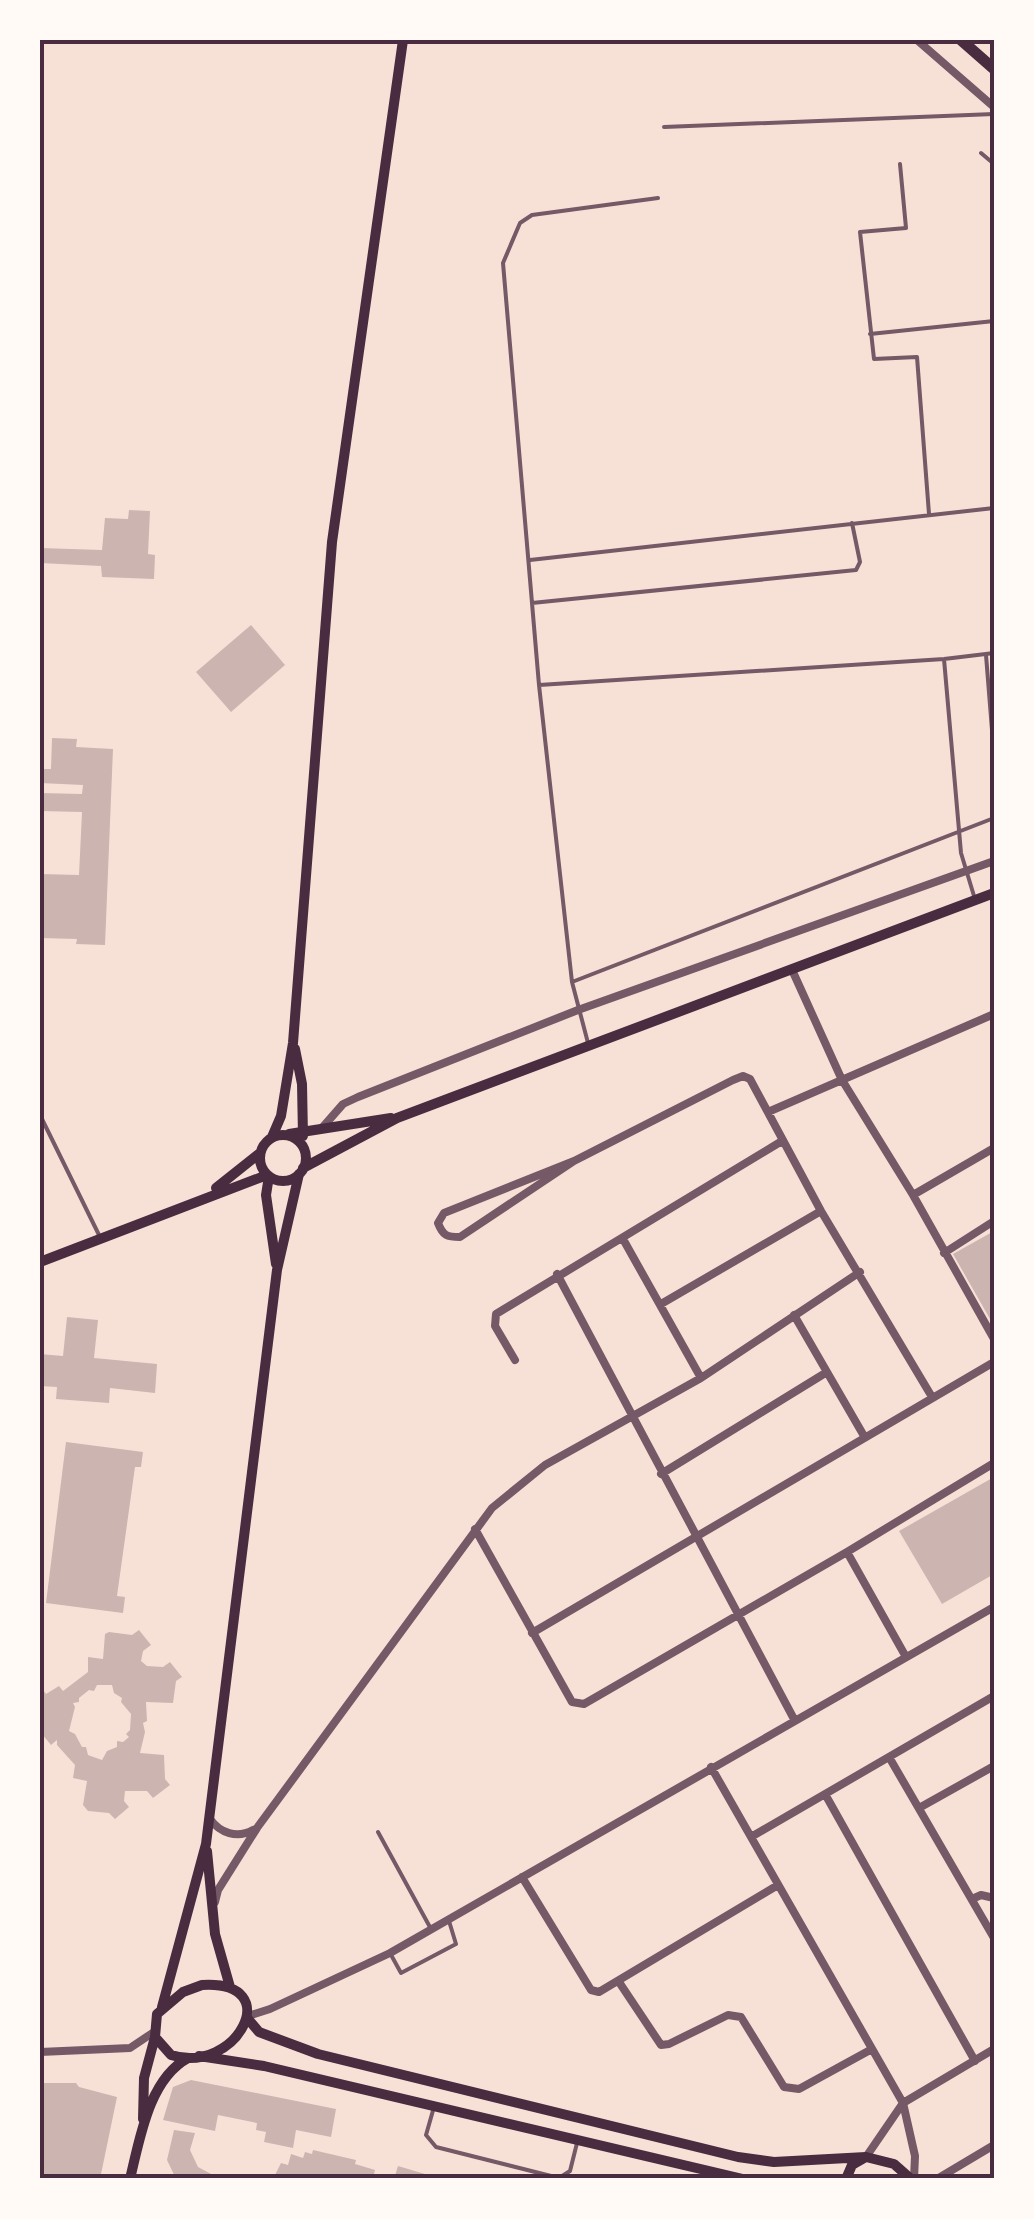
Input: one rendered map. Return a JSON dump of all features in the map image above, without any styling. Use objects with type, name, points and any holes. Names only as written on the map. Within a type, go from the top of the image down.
[{"type":"main road","points":[[203,1197],[246,1168],[272,1137],[281,1116],[294,1043],[332,542],[403,40]]},
{"type":"main road","points":[[960,40],[994,70]]},
{"type":"main road","points":[[260,1153],[262,1168],[268,1176],[282,1181],[397,1118],[994,893]]},
{"type":"main road","points":[[130,2179],[143,2125],[144,2078],[155,2035],[154,2023],[206,1844],[277,1270],[304,1147],[302,1084],[294,1043]]},
{"type":"main road","points":[[272,1137],[397,1118]]},
{"type":"main road","points":[[286,1135],[304,1147]]},
{"type":"main road","points":[[40,1262],[203,1197],[268,1176]]},
{"type":"main road","points":[[268,1176],[266,1194],[277,1270]]},
{"type":"main road","points":[[206,1844],[216,1934],[230,1987]]},
{"type":"main road","points":[[162,2006],[202,1985],[230,1987],[242,1996],[248,2017],[259,2032],[318,2054],[738,2156],[774,2162],[866,2157],[884,2160],[913,2177]]},
{"type":"main road","points":[[143,2125],[172,2066],[233,2042],[248,2017]]},
{"type":"main road","points":[[155,2035],[171,2054],[264,2066],[743,2179]]},
{"type":"main road","points":[[846,2179],[852,2166],[866,2157]]},
{"type":"street","points":[[917,40],[994,111]]},
{"type":"street","points":[[322,1128],[342,1104],[578,1010],[994,861]]},
{"type":"street","points":[[792,972],[842,1080],[913,1194],[994,1339]]},
{"type":"street","points":[[768,1112],[994,1014]]},
{"type":"street","points":[[574,1160],[460,1237],[448,1238],[442,1233],[438,1223],[444,1213],[574,1160],[744,1076],[750,1079],[821,1211],[932,1398]]},
{"type":"street","points":[[515,1360],[493,1319],[557,1274],[623,1239],[782,1141]]},
{"type":"street","points":[[913,1194],[994,1148]]},
{"type":"street","points":[[661,1304],[821,1211]]},
{"type":"street","points":[[944,1253],[994,1222]]},
{"type":"street","points":[[623,1239],[701,1378]]},
{"type":"street","points":[[213,1910],[218,1890],[257,1828],[475,1529],[501,1500],[536,1472],[701,1378],[860,1272]]},
{"type":"street","points":[[557,1274],[795,1721]]},
{"type":"street","points":[[794,1315],[864,1436]]},
{"type":"street","points":[[532,1633],[994,1362]]},
{"type":"street","points":[[661,1474],[827,1372]]},
{"type":"street","points":[[475,1529],[572,1702],[584,1704],[994,1463]]},
{"type":"street","points":[[847,1552],[906,1657]]},
{"type":"street","points":[[248,2017],[390,1952],[994,1607]]},
{"type":"street","points":[[751,1837],[994,1696]]},
{"type":"street","points":[[889,1757],[994,1938]]},
{"type":"street","points":[[919,1808],[994,1766]]},
{"type":"street","points":[[712,1767],[902,2103],[914,2156],[913,2177]]},
{"type":"street","points":[[825,1794],[975,2061]]},
{"type":"street","points":[[209,1816],[225,1833],[245,1835],[257,1828]]},
{"type":"street","points":[[522,1877],[591,1990],[599,1992],[778,1884]]},
{"type":"street","points":[[972,1899],[980,1895],[994,1898]]},
{"type":"street","points":[[618,1982],[661,2045],[728,2015],[741,2017],[784,2087],[791,2090],[872,2049]]},
{"type":"street","points":[[40,2052],[130,2048],[155,2035]]},
{"type":"street","points":[[866,2157],[902,2103],[994,2050]]},
{"type":"street","points":[[937,2179],[994,2145]]},
{"type":"lane","points":[[664,127],[994,111]]},
{"type":"lane","points":[[981,152],[994,164]]},
{"type":"lane","points":[[900,164],[906,228],[860,232],[874,359],[917,357],[929,514]]},
{"type":"lane","points":[[590,1048],[572,982],[539,685],[502,263],[520,223],[532,215],[658,198]]},
{"type":"lane","points":[[870,334],[994,321]]},
{"type":"lane","points":[[530,560],[994,508]]},
{"type":"lane","points":[[532,603],[856,570],[860,562],[852,523]]},
{"type":"lane","points":[[539,685],[994,653]]},
{"type":"lane","points":[[986,654],[994,756]]},
{"type":"lane","points":[[944,659],[964,873],[976,900]]},
{"type":"lane","points":[[572,982],[994,818]]},
{"type":"lane","points":[[40,1115],[100,1237]]},
{"type":"lane","points":[[378,1832],[431,1929]]},
{"type":"lane","points":[[390,1952],[400,1973],[456,1944],[448,1919]]},
{"type":"lane","points":[[434,2106],[426,2136],[436,2148],[560,2178],[570,2170],[578,2141]]},
{"type":"building","points":[[129,510],[150,511],[148,554],[155,555],[154,579],[102,577],[101,566],[40,563],[40,548],[102,550],[105,518],[128,519]]},
{"type":"building","points":[[251,625],[285,665],[231,712],[196,672]]},
{"type":"building","points":[[52,738],[77,739],[76,747],[113,749],[105,945],[40,938],[40,874],[79,875],[82,812],[40,811],[40,793],[82,794],[83,785],[40,783],[40,769],[51,769]]},
{"type":"building","points":[[994,1231],[994,1326],[953,1254]]},
{"type":"building","points":[[67,1317],[98,1320],[94,1358],[157,1364],[155,1393],[110,1388],[109,1403],[56,1399],[57,1387],[40,1386],[40,1354],[63,1356]]},
{"type":"building","points":[[66,1442],[143,1452],[141,1467],[135,1467],[117,1596],[125,1597],[123,1613],[46,1603]]},
{"type":"building","points":[[994,1477],[994,1574],[942,1604],[899,1531]]},
{"type":"building","points":[[139,1630],[151,1645],[143,1651],[141,1661],[147,1666],[163,1667],[170,1662],[182,1677],[176,1681],[173,1703],[146,1702],[147,1721],[143,1723],[140,1753],[164,1755],[165,1779],[170,1785],[153,1798],[147,1791],[125,1791],[124,1801],[129,1807],[115,1819],[109,1813],[88,1811],[83,1805],[87,1781],[73,1778],[75,1765],[57,1740],[51,1745],[40,1735],[40,1686],[46,1694],[59,1686],[63,1691],[88,1672],[88,1657],[103,1659],[105,1634],[132,1635]],"holes":[[[97,1685],[112,1685],[131,1714],[130,1730],[126,1734],[129,1737],[117,1741],[117,1747],[107,1751],[102,1760],[88,1755],[86,1747],[69,1731],[73,1703]]]},
{"type":"building","points":[[191,2080],[336,2109],[331,2137],[296,2130],[293,2148],[264,2142],[266,2132],[256,2130],[257,2123],[218,2115],[215,2131],[163,2120],[173,2087]]},
{"type":"building","points":[[40,2083],[76,2083],[117,2097],[100,2179],[40,2179]]},
{"type":"building","points":[[174,2130],[195,2133],[190,2150],[198,2167],[214,2179],[176,2179],[167,2160]]},
{"type":"building","points":[[313,2150],[356,2160],[355,2164],[375,2170],[374,2174],[386,2179],[273,2179],[281,2163],[288,2165],[291,2154],[303,2158],[305,2152],[312,2154]]},
{"type":"building","points":[[398,2166],[425,2174],[423,2179],[394,2179]]}]
